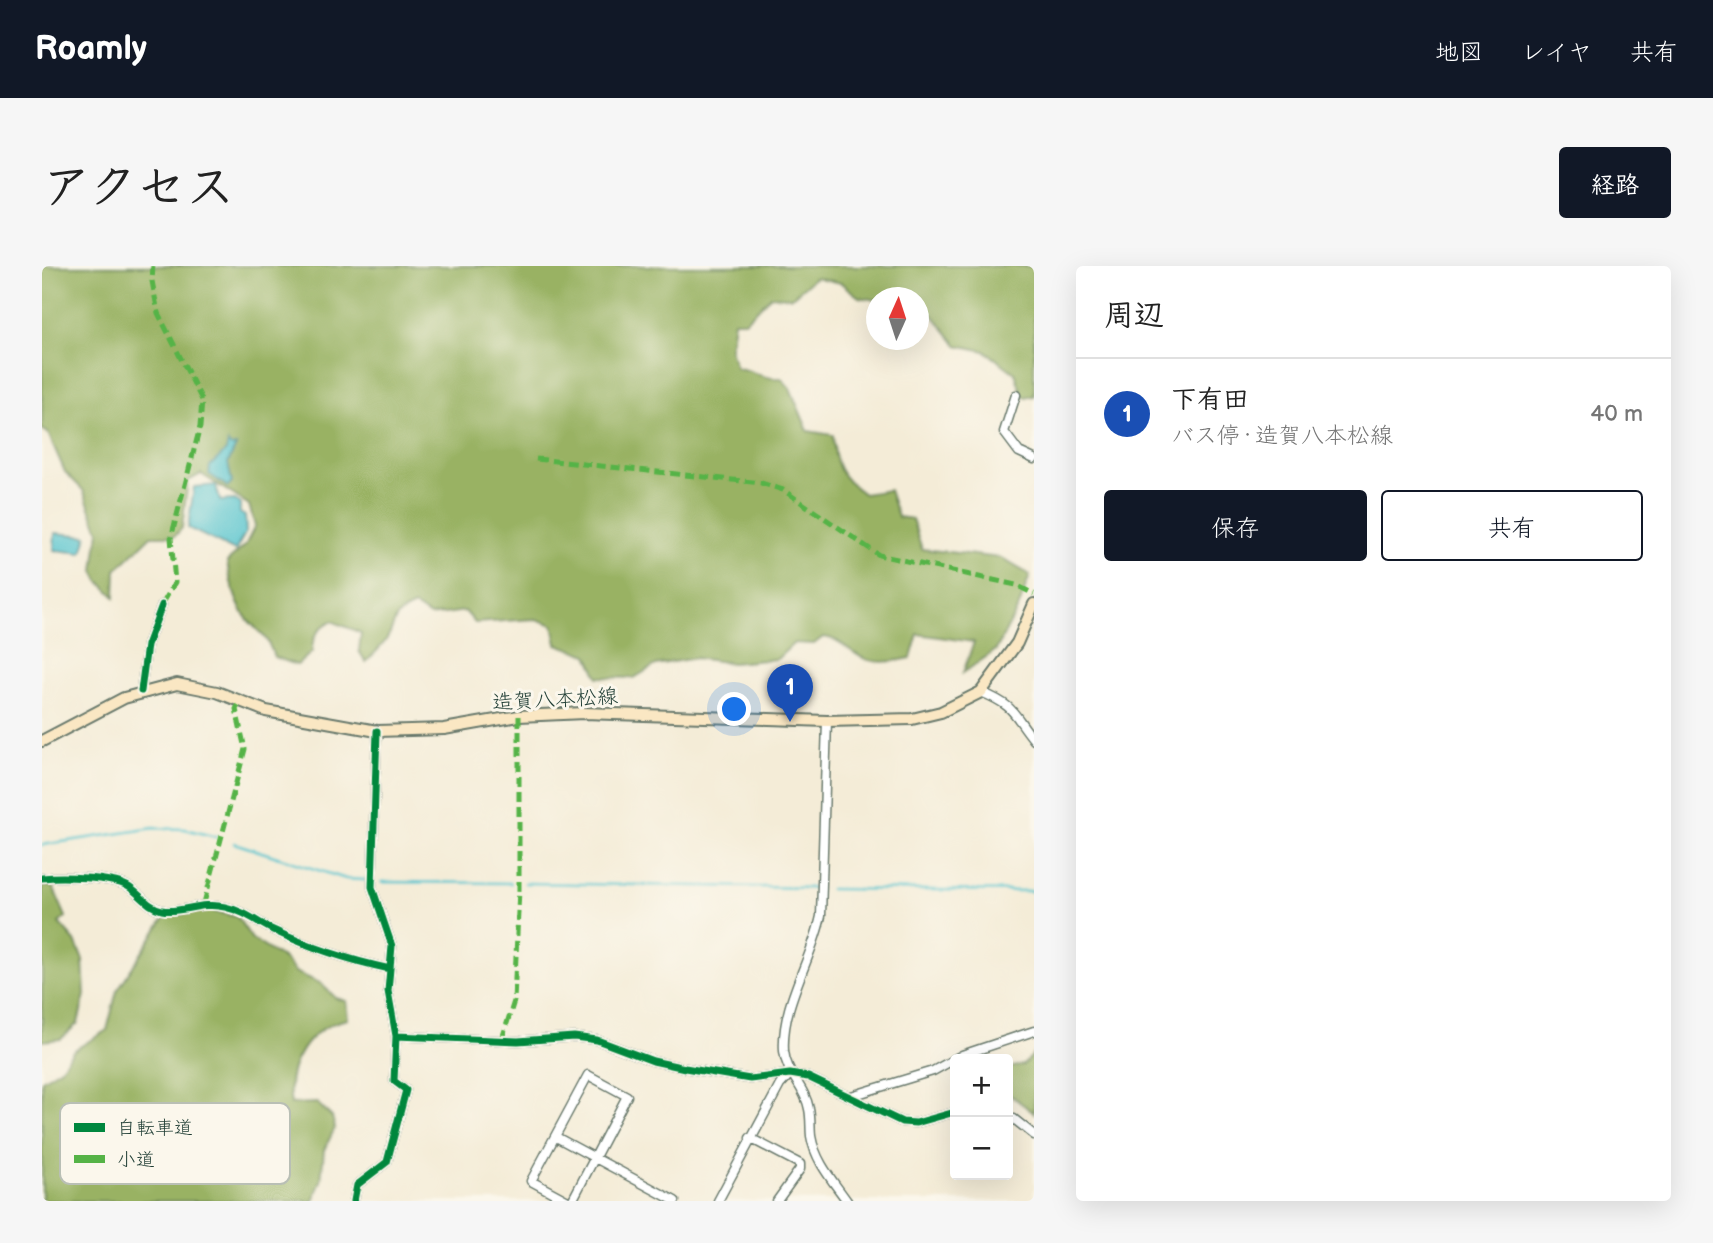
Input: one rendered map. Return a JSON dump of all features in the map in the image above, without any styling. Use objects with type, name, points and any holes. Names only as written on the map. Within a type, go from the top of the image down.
[{"type":"main road","name":"造賀八本松線","points":[[42,741],[141,691],[177,684],[199,687],[266,711],[377,731],[444,729],[519,716],[584,713],[884,722],[928,716],[968,701],[981,692],[1017,643],[1034,604]]},
{"type":"street","points":[[1016,395],[1004,432],[1018,452],[1034,459]]},
{"type":"street","points":[[141,691],[147,645],[162,605]]},
{"type":"street","points":[[981,692],[1004,701],[1017,713],[1034,740]]},
{"type":"street","points":[[827,721],[821,916],[787,1022],[784,1050],[790,1074],[804,1090],[809,1109],[811,1137],[821,1164],[847,1201]]},
{"type":"street","points":[[354,1201],[357,1185],[387,1162],[406,1090],[394,1081],[396,1036],[388,991],[392,947],[372,887],[377,731]]},
{"type":"street","points":[[42,878],[127,886],[146,902],[165,911],[204,903],[231,908],[331,955],[390,970]]},
{"type":"street","points":[[851,1096],[922,1074],[962,1055],[1034,1031]]},
{"type":"street","points":[[396,1036],[518,1041],[573,1037],[597,1040],[653,1061],[685,1068],[750,1079],[790,1074],[808,1077],[902,1122],[916,1123],[950,1113]]},
{"type":"street","points":[[718,1201],[780,1085],[790,1074]]},
{"type":"street","points":[[588,1075],[627,1096],[570,1201],[531,1181],[556,1137],[588,1075]]},
{"type":"street","points":[[1013,1119],[1034,1135]]},
{"type":"street","points":[[556,1137],[675,1201]]},
{"type":"street","points":[[750,1138],[800,1164],[800,1169],[777,1201]]},
{"type":"green space","points":[[42,266],[1034,266],[1034,396],[1023,397],[1015,373],[985,351],[957,345],[929,310],[929,287],[866,287],[866,298],[859,297],[841,283],[815,277],[792,297],[771,296],[745,321],[734,321],[730,349],[736,368],[781,378],[790,388],[808,431],[833,435],[837,462],[844,476],[864,494],[889,490],[898,517],[912,519],[922,549],[1001,558],[1030,575],[1019,606],[996,650],[963,673],[974,642],[918,634],[911,658],[899,660],[879,662],[867,659],[839,642],[823,637],[814,644],[794,643],[777,659],[732,663],[695,658],[656,665],[634,678],[598,677],[588,655],[557,644],[553,625],[536,619],[475,623],[465,611],[430,616],[415,606],[398,616],[382,646],[366,662],[359,651],[361,633],[332,621],[317,633],[312,652],[297,665],[274,657],[267,640],[244,615],[232,585],[227,562],[245,546],[255,526],[249,505],[201,474],[188,481],[182,528],[175,536],[151,536],[116,570],[115,597],[99,581],[94,571],[99,531],[83,490],[65,472],[48,433],[42,429]]},
{"type":"green space","points":[[42,885],[53,887],[66,917],[59,923],[75,941],[83,960],[85,995],[78,1023],[61,1039],[42,1041]]},
{"type":"green space","points":[[204,909],[237,917],[252,939],[285,960],[295,972],[320,983],[336,998],[346,1001],[348,1019],[321,1030],[311,1039],[295,1062],[291,1075],[291,1104],[317,1103],[332,1117],[335,1128],[324,1150],[321,1181],[313,1201],[42,1201],[42,1080],[61,1068],[73,1051],[107,1030],[117,991],[165,917]]},
{"type":"green space","points":[[1034,1054],[1034,1113],[1013,1097],[1013,1067],[1023,1065]]},
{"type":"water","points":[[228,443],[231,447],[236,446],[228,463],[232,483],[228,487],[209,474],[210,466],[226,451]]},
{"type":"water","points":[[216,485],[220,501],[235,500],[240,504],[240,513],[245,516],[246,532],[235,551],[188,528],[194,487]]},
{"type":"water","points":[[55,533],[87,536],[82,553],[54,550]]},
{"type":"waterway","points":[[42,845],[154,828],[185,829],[216,837]]},
{"type":"waterway","points":[[234,843],[346,879],[365,880]]},
{"type":"waterway","points":[[382,882],[511,883]]},
{"type":"waterway","points":[[525,883],[814,888]]},
{"type":"waterway","points":[[830,889],[1034,891]]},
{"type":"marked path","points":[[153,266],[152,281],[158,313],[202,400],[200,427],[171,538],[175,582],[162,605]]},
{"type":"marked path","points":[[536,459],[761,483],[783,490],[879,555],[1016,585],[1034,594]]},
{"type":"marked path","points":[[204,903],[245,749],[236,709],[241,701]]},
{"type":"marked path","points":[[502,1039],[514,1001],[519,889],[519,716]]},
{"type":"cycle path","points":[[141,691],[147,645],[162,605]]},
{"type":"cycle path","points":[[354,1201],[357,1185],[387,1162],[406,1090],[394,1081],[396,1036],[388,991],[392,946],[372,887],[377,731]]},
{"type":"cycle path","points":[[42,878],[85,878],[119,883],[162,910],[225,907],[316,948],[390,969]]},
{"type":"cycle path","points":[[396,1036],[518,1041],[574,1037],[597,1040],[653,1061],[685,1068],[750,1079],[790,1074],[808,1077],[902,1122],[916,1123],[950,1113]]},
{"type":"place","name":"下有田","points":[[790,722]]}]
